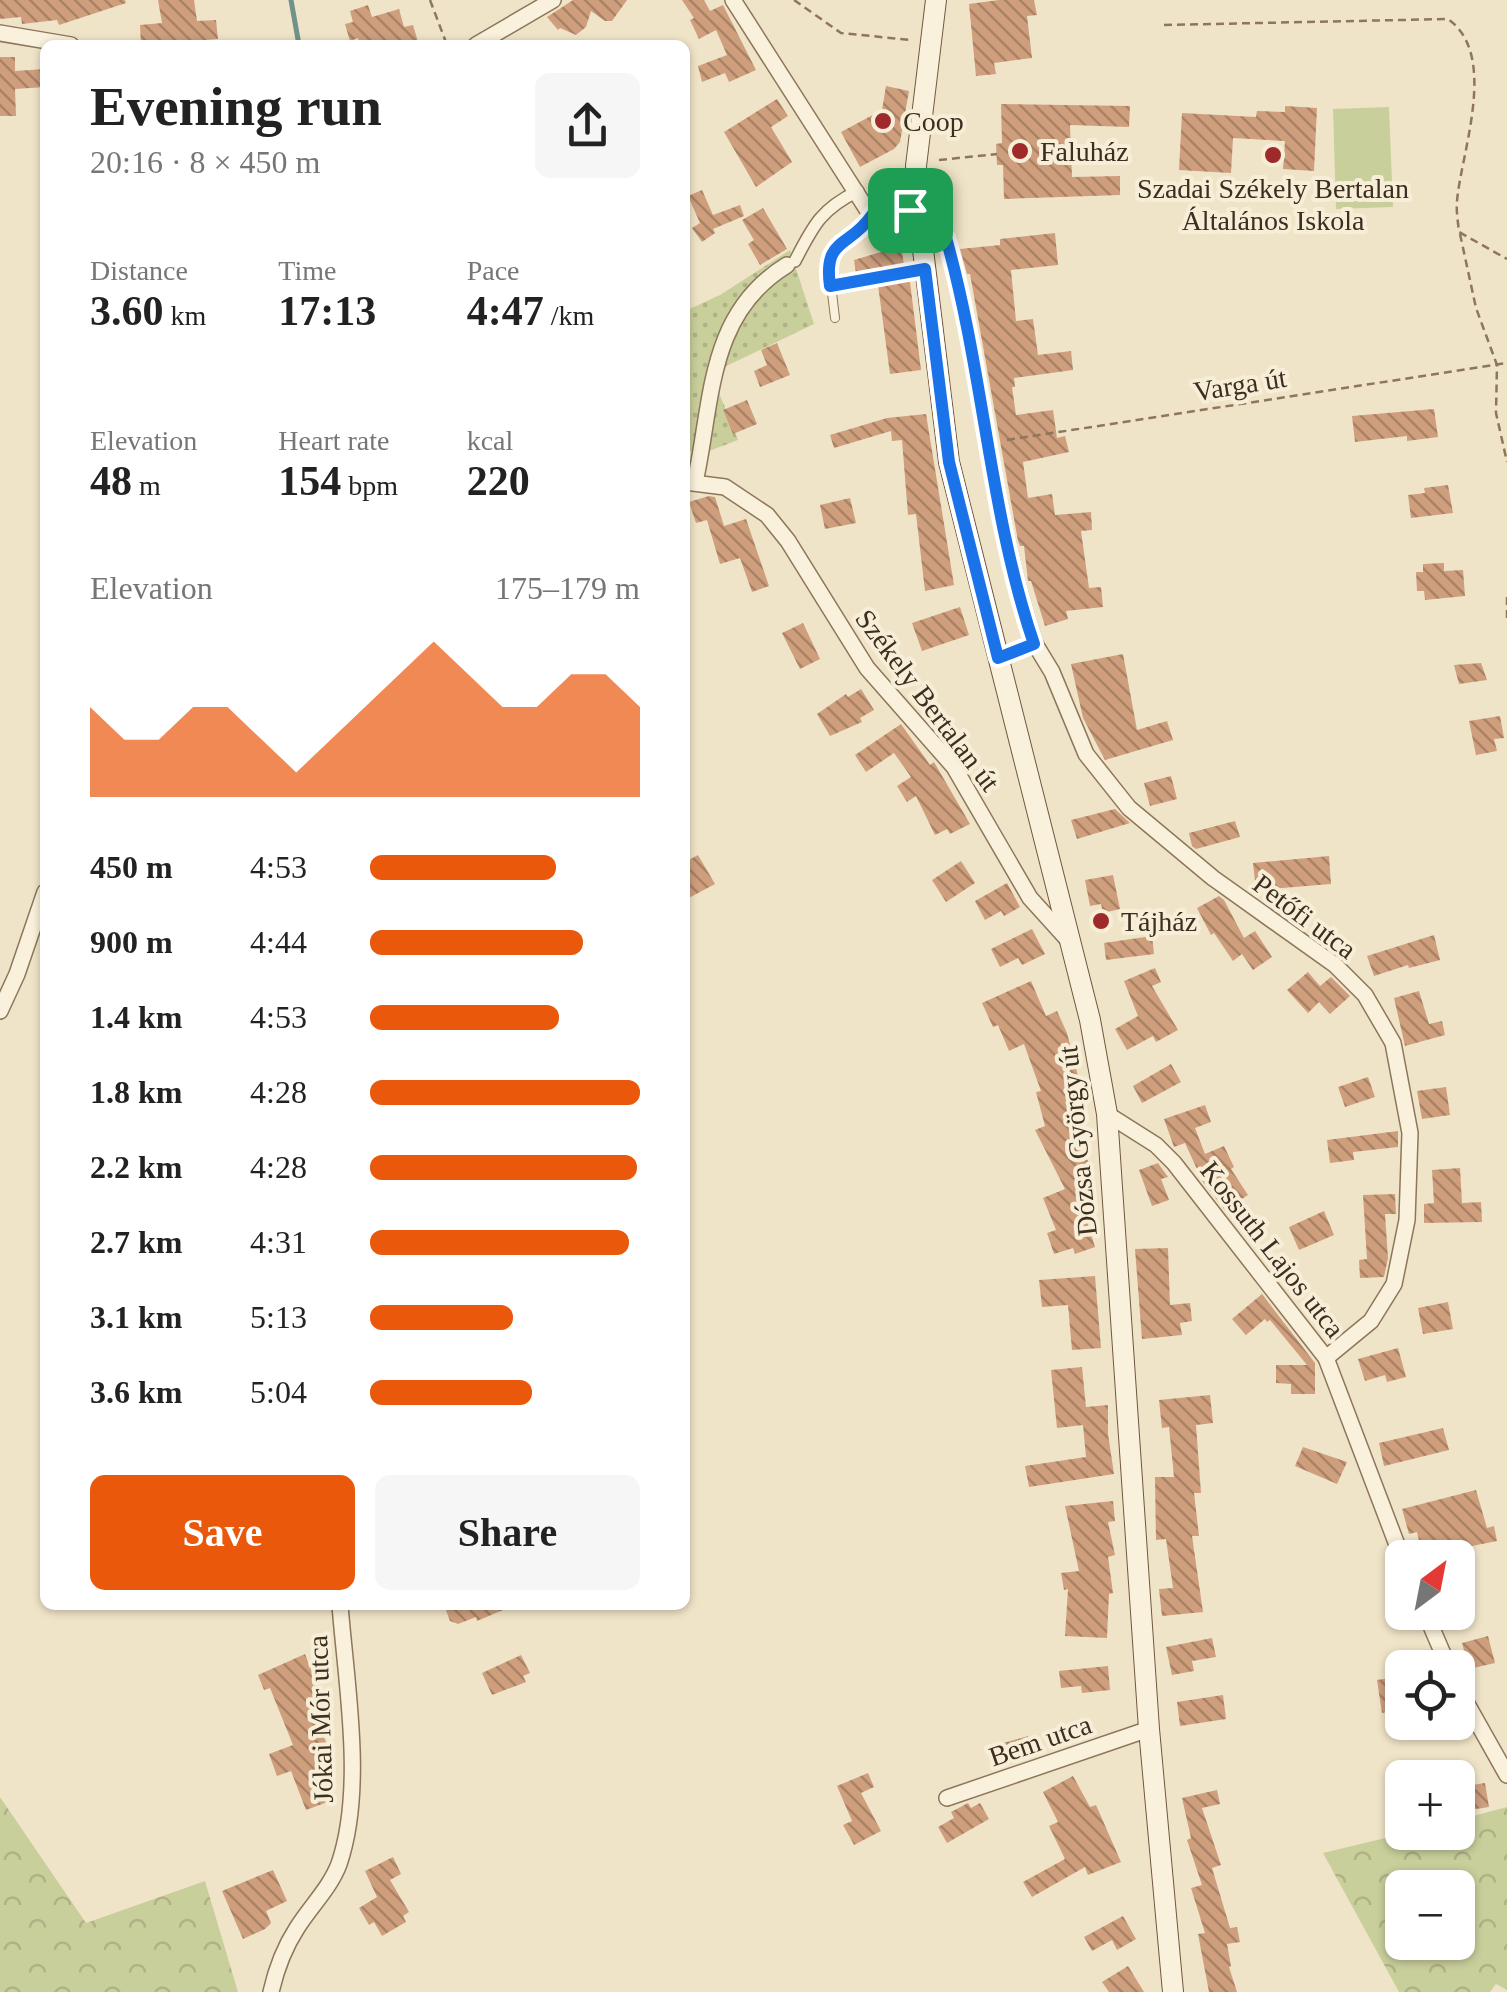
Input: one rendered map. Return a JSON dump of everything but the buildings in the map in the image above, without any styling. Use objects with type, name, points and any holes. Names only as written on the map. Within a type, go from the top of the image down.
[{"type":"main road","name":"Dózsa György út","points":[[936,0],[916,166],[925,269],[949,462],[1090,1020],[1107,1114],[1148,1729],[1173,1992]]},
{"type":"street","points":[[485,40],[553,0]]},
{"type":"street","points":[[733,0],[872,215],[918,209]]},
{"type":"street","points":[[0,34],[40,40]]},
{"type":"street","points":[[690,482],[718,355],[754,290],[765,278],[791,263],[833,203],[858,190]]},
{"type":"street","points":[[922,241],[946,238],[959,282],[990,443],[1002,530],[1034,644],[998,658]]},
{"type":"street","name":"Székely Bertalan út","points":[[690,482],[725,488],[767,515],[866,668],[954,767],[1030,898],[1068,940]]},
{"type":"street","name":"Petőfi utca","points":[[1034,644],[1052,672],[1086,754],[1128,808],[1214,878],[1336,965],[1365,995],[1393,1043],[1410,1133],[1407,1220],[1394,1284],[1371,1321],[1326,1358]]},
{"type":"street","points":[[0,1011],[40,907]]},
{"type":"street","name":"Kossuth Lajos utca","points":[[1107,1114],[1156,1145],[1174,1163],[1326,1358],[1395,1540]]},
{"type":"street","name":"Jókai Mór utca","points":[[271,1992],[295,1931],[340,1863],[350,1808],[350,1728],[340,1610]]},
{"type":"street","points":[[1475,1718],[1507,1775]]},
{"type":"street","name":"Bem utca","points":[[947,1798],[1148,1729]]},
{"type":"lane","points":[[835,318],[827,266],[830,256],[872,215]]},
{"type":"lane","points":[[830,286],[925,269]]},
{"type":"path","points":[[430,0],[445,40]]},
{"type":"path","points":[[794,0],[841,33],[932,41]]},
{"type":"path","points":[[1164,26],[1448,19],[1462,32],[1474,85],[1474,110],[1456,203],[1459,232],[1476,308],[1496,365],[1496,414],[1507,462]]},
{"type":"path","points":[[933,160],[997,154]]},
{"type":"path","points":[[1459,232],[1507,259]]},
{"type":"path","name":"Varga út","points":[[990,443],[1507,363]]},
{"type":"path","points":[[1507,596],[1507,623]]},
{"type":"green space","points":[[1389,107],[1393,207],[1336,209],[1333,109]]},
{"type":"green space","points":[[790,250],[814,324],[720,369],[715,383],[738,440],[709,451],[690,451],[690,309],[720,295]]},
{"type":"green space","points":[[0,1797],[86,1923],[205,1881],[238,1992],[0,1992]]},
{"type":"green space","points":[[1507,1807],[1507,1990],[1496,1984],[1490,1992],[1399,1992],[1323,1853],[1385,1838],[1385,1850],[1475,1850],[1475,1815]]},
{"type":"waterway","points":[[291,0],[298,40]]},
{"type":"place","name":"Coop","points":[[883,121]]},
{"type":"place","name":"Faluház","points":[[1020,151]]},
{"type":"place","name":"Szadai Székely Bertalan Általános Iskola","points":[[1273,155]]},
{"type":"place","name":"Tájház","points":[[1101,921]]},
{"type":"route","points":[[918,209],[922,241],[946,238],[959,282],[990,443],[1002,530],[1034,644],[998,658],[949,462],[925,269],[830,286],[827,263],[832,251],[864,227],[872,215],[910,210],[918,209]]}]
